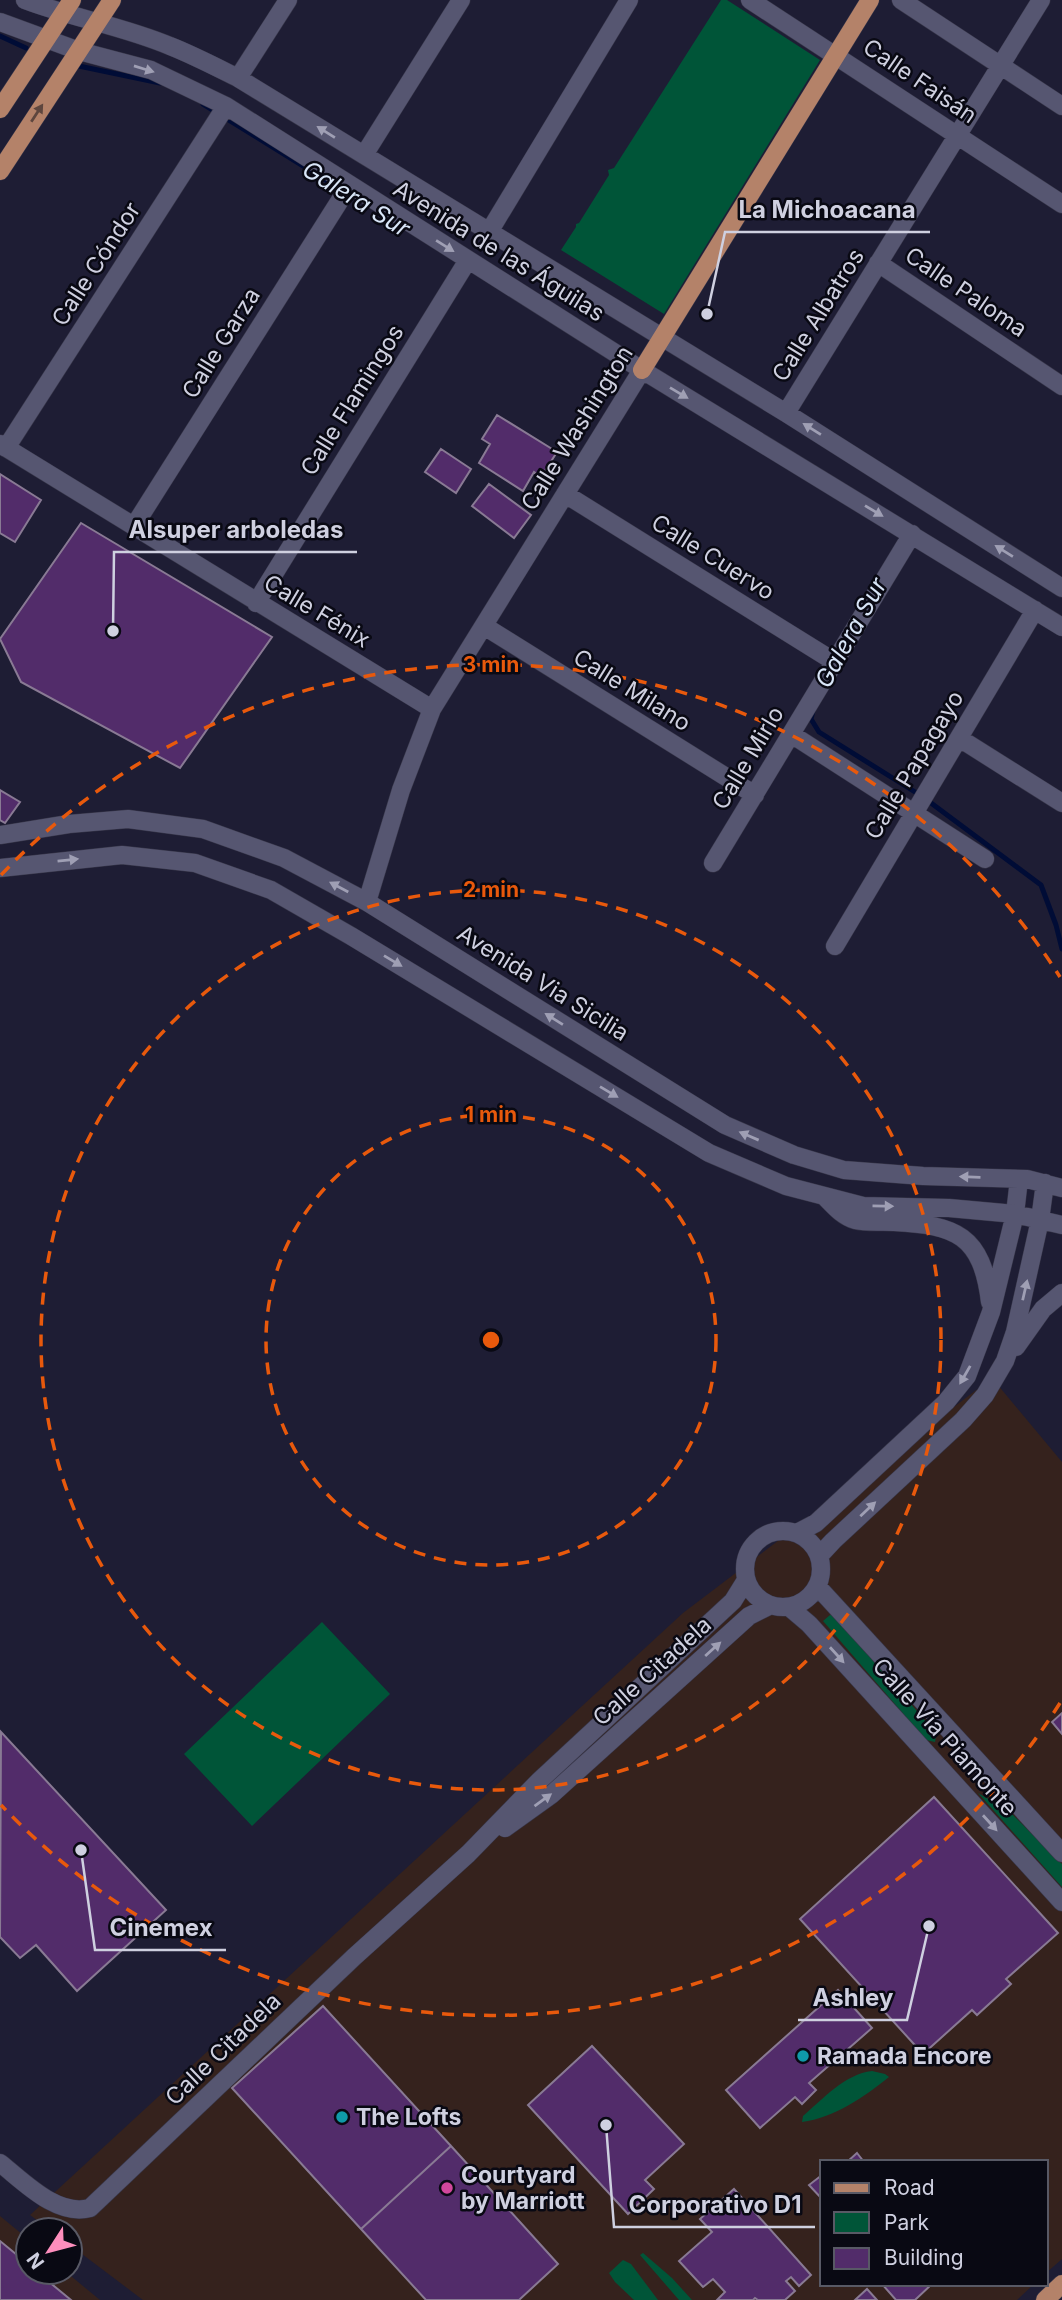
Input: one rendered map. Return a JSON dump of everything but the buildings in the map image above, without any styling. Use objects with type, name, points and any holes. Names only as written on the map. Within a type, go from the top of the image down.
[{"type":"main road","points":[[0,171],[111,0]]},
{"type":"main road","name":"Calle Washington","points":[[642,370],[870,0]]},
{"type":"main road","points":[[0,109],[68,7]]},
{"type":"main road","points":[[1045,2300],[1062,2284]]},
{"type":"street","name":"Avenida de las Águilas","points":[[25,0],[68,7],[97,22],[169,45],[238,78],[786,413],[1062,588]]},
{"type":"street","points":[[238,78],[288,0]]},
{"type":"street","points":[[364,155],[461,0]]},
{"type":"street","points":[[489,232],[629,0]]},
{"type":"street","name":"Calle Faisán","points":[[750,0],[1062,204]]},
{"type":"street","points":[[901,0],[1062,106]]},
{"type":"street","name":"Calle Albatros","points":[[786,413],[1041,0]]},
{"type":"street","name":"Avenida de las Águilas","points":[[0,22],[79,51],[151,70],[226,106],[642,370],[1062,627]]},
{"type":"street","name":"Calle Cóndor","points":[[3,446],[226,106]]},
{"type":"street","name":"Calle Garza","points":[[134,526],[349,186]]},
{"type":"street","name":"Calle Flamingos","points":[[256,603],[468,260]]},
{"type":"street","name":"Calle Paloma","points":[[878,263],[1062,386]]},
{"type":"street","name":"Calle Washington","points":[[367,902],[408,768],[432,709],[642,370]]},
{"type":"street","name":"Calle Fénix","points":[[3,446],[432,709]]},
{"type":"street","name":"Calle Cuervo","points":[[565,494],[835,662]]},
{"type":"street","name":"Calle Mirlo","points":[[713,863],[912,534]]},
{"type":"street","name":"Calle Papagayo","points":[[835,946],[1035,610]]},
{"type":"street","name":"Calle Milano","points":[[484,626],[755,795]]},
{"type":"street","points":[[791,734],[985,859]]},
{"type":"street","points":[[959,738],[1062,803]]},
{"type":"street","name":"Avenida Via Sicilia","points":[[0,835],[69,824],[128,819],[203,829],[284,858],[367,902],[725,1125],[794,1155],[844,1170],[1019,1179],[1053,1186]]},
{"type":"street","points":[[0,868],[122,855],[194,863],[271,890],[709,1153],[786,1186],[863,1206],[949,1208],[1015,1214],[1062,1225]]},
{"type":"street","points":[[797,1533],[816,1523],[946,1402],[967,1376],[991,1312],[1015,1214],[1019,1179]]},
{"type":"street","points":[[1005,1361],[1015,1332],[1040,1220],[1053,1186]]},
{"type":"street","points":[[823,1195],[838,1211],[856,1220],[920,1223],[953,1231],[975,1252],[987,1282],[991,1312]]},
{"type":"street","points":[[819,1556],[964,1420],[985,1395],[1005,1361],[1043,1309],[1062,1293]]},
{"type":"street","points":[[769,1533],[797,1533],[814,1547],[819,1556],[821,1566],[817,1586],[811,1596],[800,1603],[780,1606],[760,1600],[751,1591],[746,1580],[746,1557],[759,1539],[769,1533]]},
{"type":"street","name":"Calle Citadela","points":[[0,2163],[32,2188],[68,2209],[80,2211],[90,2208],[354,1957],[468,1854],[539,1781],[733,1601],[746,1580]]},
{"type":"street","name":"Calle Vía Piamonte","points":[[817,1586],[1062,1853]]},
{"type":"street","name":"Calle Citadela","points":[[468,1854],[551,1795],[749,1616],[780,1606]]},
{"type":"street","name":"Calle Vía Piamonte","points":[[780,1606],[818,1634],[1062,1902]]},
{"type":"shaded area","points":[[992,1378],[1062,1462],[1062,2259],[1048,2271],[1048,2160],[820,2160],[820,2286],[1032,2286],[1017,2300],[143,2300],[84,2256],[84,2216],[30,2215],[683,1613]]},
{"type":"shaded area","points":[[0,2216],[14,2228],[14,2286],[83,2286],[100,2300],[0,2300]]},
{"type":"green space","points":[[721,0],[727,0],[820,60],[664,314],[561,250],[609,175],[608,170],[614,168]]},
{"type":"green space","points":[[833,1615],[923,1718],[936,1736],[935,1742],[926,1740],[823,1621]]},
{"type":"green space","points":[[322,1622],[390,1694],[252,1826],[184,1754]]},
{"type":"green space","points":[[978,1793],[1009,1811],[1062,1864],[1062,1887]]},
{"type":"green space","points":[[872,2071],[889,2077],[837,2111],[802,2122],[803,2116],[835,2088],[853,2077]]},
{"type":"green space","points":[[643,2253],[692,2300],[679,2300],[640,2255]]},
{"type":"green space","points":[[623,2260],[631,2264],[658,2300],[634,2300],[615,2282],[609,2273]]},
{"type":"waterway","name":"Galera Sur","points":[[0,36],[26,48]]},
{"type":"waterway","name":"Galera Sur","points":[[74,65],[160,83]]},
{"type":"waterway","name":"Galera Sur","points":[[203,104],[329,182]]},
{"type":"waterway","name":"Galera Sur","points":[[813,711],[811,719],[819,732],[923,797],[1041,885],[1062,949]]},
{"type":"place","name":"La Michoacana","points":[[707,314]]},
{"type":"place","name":"Alsuper arboledas","points":[[113,631]]},
{"type":"place","name":"Cinemex","points":[[81,1850]]},
{"type":"place","name":"Ashley","points":[[929,1926]]},
{"type":"place","name":"Ramada Encore","points":[[803,2056]]},
{"type":"place","name":"The Lofts","points":[[342,2117]]},
{"type":"place","name":"Corporativo D1","points":[[606,2125]]},
{"type":"place","name":"Courtyard by Marriott","points":[[447,2188]]}]
